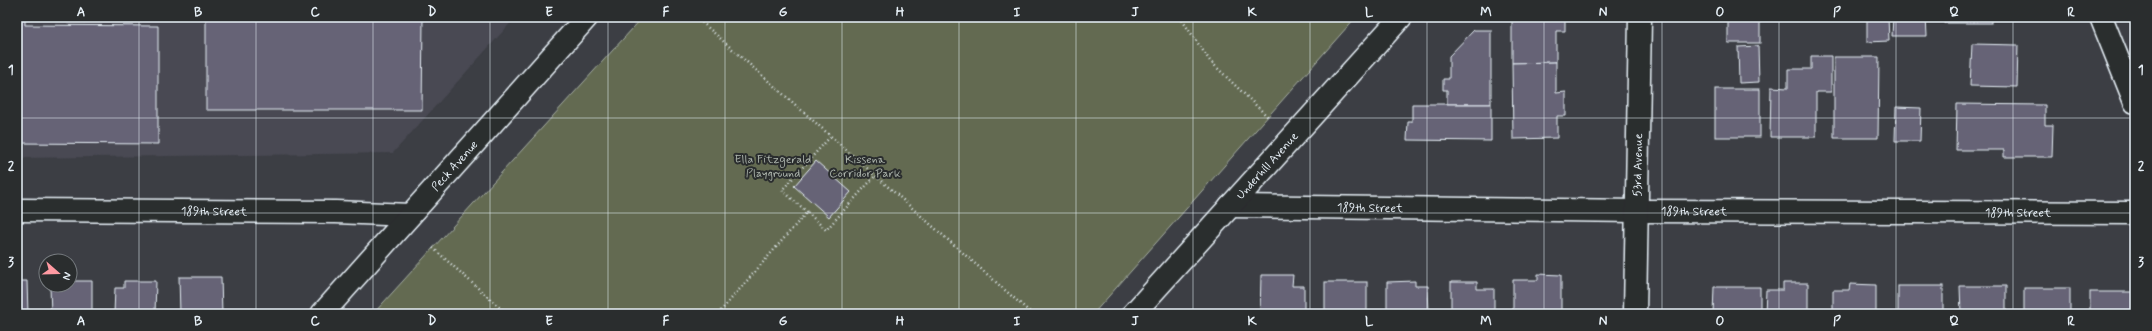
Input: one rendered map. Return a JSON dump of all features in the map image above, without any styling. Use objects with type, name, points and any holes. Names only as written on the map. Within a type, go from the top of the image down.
[{"type":"street","name":"Peck Avenue","points":[[322,314],[587,17]]},
{"type":"street","name":"Underhill Avenue","points":[[1133,314],[1401,17]]},
{"type":"street","name":"53rd Avenue","points":[[1635,314],[1640,17]]},
{"type":"street","points":[[2101,17],[2135,102]]},
{"type":"street","name":"189th Street","points":[[1230,206],[1637,211],[2135,213]]},
{"type":"street","name":"189th Street","points":[[17,210],[336,212],[410,215]]},
{"type":"path","points":[[696,17],[1032,314]]},
{"type":"path","points":[[1180,17],[1210,61],[1268,117]]},
{"type":"path","points":[[831,136],[782,190],[826,230],[876,175]]},
{"type":"path","points":[[718,314],[807,212]]},
{"type":"path","points":[[433,248],[506,314]]},
{"type":"shaded area","points":[[17,17],[516,17],[393,153],[17,158]]},
{"type":"green space","name":"Kissena Corridor Park","points":[[643,17],[1356,17],[1093,314],[373,314]]},
{"type":"building","points":[[17,17],[25,17],[25,25],[158,26],[158,144],[17,143]]},
{"type":"building","points":[[206,17],[423,17],[422,110],[206,110]]},
{"type":"building","points":[[1512,17],[1565,17],[1565,31],[1556,31],[1556,62],[1512,63]]},
{"type":"building","points":[[1728,17],[1760,17],[1760,43],[1728,43]]},
{"type":"building","points":[[1867,17],[1888,17],[1889,41],[1867,42]]},
{"type":"building","points":[[1893,17],[1926,17],[1927,36],[1892,36]]},
{"type":"building","points":[[1944,17],[1991,17],[1991,23],[1944,23]]},
{"type":"building","points":[[1474,30],[1491,30],[1491,104],[1447,104],[1447,90],[1443,90],[1443,79],[1449,79],[1449,56]]},
{"type":"building","points":[[1972,44],[2018,45],[2017,87],[1970,86]]},
{"type":"building","points":[[1758,46],[1759,82],[1739,83],[1738,47]]},
{"type":"building","points":[[1811,56],[1831,56],[1831,92],[1816,92],[1816,137],[1770,137],[1771,87],[1788,88],[1788,69],[1811,69]]},
{"type":"building","points":[[1834,57],[1879,57],[1878,138],[1834,138]]},
{"type":"building","points":[[1556,62],[1556,93],[1566,92],[1566,116],[1557,116],[1557,138],[1513,139],[1512,63]]},
{"type":"building","points":[[1715,89],[1760,89],[1760,137],[1715,137]]},
{"type":"building","points":[[1412,104],[1491,104],[1491,141],[1407,140],[1408,122],[1412,122]]},
{"type":"building","points":[[1957,104],[2045,105],[2045,125],[2053,125],[2052,157],[2004,157],[2004,150],[1956,150]]},
{"type":"building","points":[[1896,107],[1921,108],[1920,141],[1895,141]]},
{"type":"building","points":[[816,161],[851,192],[829,217],[794,186]]},
{"type":"building","points":[[1538,274],[1561,275],[1561,314],[1513,314],[1513,280],[1538,280]]},
{"type":"building","points":[[1261,275],[1293,275],[1292,286],[1304,286],[1304,314],[1260,314]]},
{"type":"building","points":[[179,277],[221,277],[222,314],[180,314]]},
{"type":"building","points":[[17,281],[27,281],[28,314],[17,314]]},
{"type":"building","points":[[78,281],[92,281],[92,314],[51,314],[50,293],[78,293]]},
{"type":"building","points":[[124,281],[156,281],[155,314],[114,314],[115,288],[124,288]]},
{"type":"building","points":[[1415,281],[1415,286],[1428,286],[1429,314],[1387,314],[1387,282]]},
{"type":"building","points":[[1325,282],[1367,282],[1367,314],[1325,314]]},
{"type":"building","points":[[1451,282],[1477,282],[1477,289],[1494,289],[1494,314],[1451,314]]},
{"type":"building","points":[[1783,283],[1808,283],[1808,314],[1765,314],[1766,290],[1783,290]]},
{"type":"building","points":[[1850,284],[1876,285],[1876,314],[1833,314],[1833,290],[1849,290]]},
{"type":"building","points":[[1898,286],[1943,286],[1943,314],[1898,314]]},
{"type":"building","points":[[1960,286],[2006,286],[2006,314],[1961,314]]},
{"type":"building","points":[[1714,287],[1760,287],[1760,314],[1713,314]]},
{"type":"building","points":[[2024,288],[2070,288],[2070,314],[2024,314]]},
{"type":"building","points":[[2090,292],[2133,292],[2133,314],[2090,314]]},
{"type":"park label","name":"Ella Fitzgerald Playground","points":[[773,166]]}]
